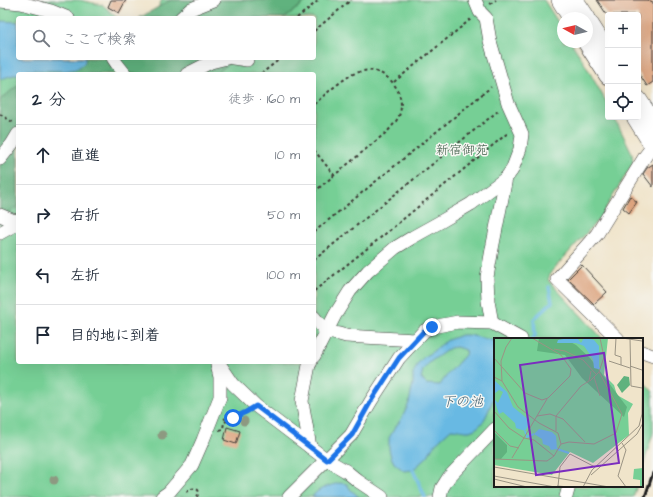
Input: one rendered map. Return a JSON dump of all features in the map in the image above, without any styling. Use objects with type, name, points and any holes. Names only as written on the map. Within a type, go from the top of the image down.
[{"type":"main road","points":[[560,0],[567,12]]},
{"type":"main road","points":[[575,0],[583,12]]},
{"type":"main road","points":[[593,28],[606,48]]},
{"type":"main road","points":[[590,48],[605,71]]},
{"type":"main road","points":[[641,104],[653,122]]},
{"type":"main road","points":[[637,120],[653,146]]},
{"type":"street","points":[[183,16],[191,8],[214,0]]},
{"type":"street","points":[[316,352],[350,291],[368,271],[395,248],[471,204],[506,178],[512,170],[520,149],[522,134],[508,103],[490,41],[486,18],[480,12],[475,0]]},
{"type":"street","points":[[0,1],[21,3],[51,10],[64,16]]},
{"type":"street","points":[[191,72],[211,62],[219,60]]},
{"type":"street","points":[[0,159],[16,137]]},
{"type":"street","points":[[617,338],[557,279],[597,234],[653,146]]},
{"type":"street","points":[[498,327],[488,301],[487,277],[506,178]]},
{"type":"street","points":[[0,215],[16,221]]},
{"type":"street","points":[[0,233],[16,223]]},
{"type":"street","points":[[316,320],[326,332],[346,336],[415,340]]},
{"type":"street","points":[[289,497],[352,435],[371,401],[399,358],[424,331],[432,327],[458,322],[498,327],[520,338]]},
{"type":"street","points":[[643,352],[653,356]]},
{"type":"street","points":[[162,497],[169,492],[192,464],[203,440],[220,397],[220,377],[217,364]]},
{"type":"street","points":[[218,364],[233,384],[256,406],[327,460],[346,471],[358,482],[382,497]]},
{"type":"street","points":[[310,364],[302,401],[310,447]]},
{"type":"street","points":[[440,497],[442,488],[449,477],[494,429]]},
{"type":"street","points":[[566,497],[569,487]]},
{"type":"path","points":[[299,16],[319,0]]},
{"type":"path","points":[[316,29],[351,0]]},
{"type":"path","points":[[394,82],[480,12]]},
{"type":"path","points":[[264,72],[278,60]]},
{"type":"path","points":[[316,102],[349,76],[367,70],[381,73],[394,82],[399,94],[401,106],[400,114],[396,122],[388,131],[316,190]]},
{"type":"path","points":[[316,230],[501,79]]},
{"type":"path","points":[[316,258],[508,103]]},
{"type":"path","points":[[0,114],[16,125]]},
{"type":"path","points":[[316,289],[517,125]]},
{"type":"path","points":[[316,152],[334,175]]},
{"type":"path","points":[[228,421],[256,406]]},
{"type":"path","points":[[183,494],[193,488],[196,488],[199,492],[197,497]]},
{"type":"green space","name":"新宿御苑","points":[[0,0],[79,0],[103,5],[115,16],[16,16],[16,60],[316,60],[316,16],[147,16],[156,11],[162,0],[544,0],[557,21],[557,48],[575,48],[605,100],[605,120],[616,120],[632,153],[633,163],[599,219],[551,272],[548,280],[602,338],[494,338],[494,487],[637,487],[633,497],[0,497]]},
{"type":"green space","points":[[171,0],[308,0],[288,16],[143,16]]},
{"type":"green space","points":[[63,60],[233,60],[218,72],[42,72]]},
{"type":"green space","points":[[16,87],[16,208],[0,217],[0,100]]},
{"type":"green space","points":[[643,381],[653,392],[653,433],[643,466]]},
{"type":"water","points":[[0,21],[16,22],[16,60],[85,60],[85,63],[76,69],[65,71],[27,70],[16,72],[16,74],[0,79]]},
{"type":"water","name":"下の池","points":[[461,335],[469,335],[494,341],[494,398],[480,426],[470,431],[451,429],[432,448],[428,456],[413,470],[404,471],[394,463],[391,457],[389,438],[402,418],[409,403],[413,383],[413,374],[418,363],[442,344]],"holes":[[[456,347],[466,350],[465,355],[440,385],[426,384],[421,378],[423,370],[430,362],[450,348]]]},
{"type":"water","points":[[339,483],[347,484],[359,497],[312,497],[321,489]]},
{"type":"building","points":[[111,0],[126,0],[119,13],[108,7]]},
{"type":"building","points":[[597,0],[648,0],[653,2],[653,82],[647,86],[641,77],[641,12],[605,12]]},
{"type":"building","points":[[653,164],[653,187],[643,174],[647,168]]},
{"type":"building","points":[[630,196],[637,202],[629,213],[623,208]]},
{"type":"building","points":[[582,265],[607,292],[594,304],[568,279]]},
{"type":"building","points":[[227,427],[240,431],[236,444],[224,440]]},
{"type":"waterway","points":[[533,338],[535,336],[534,319],[552,302],[549,287]]},
{"type":"waterway","points":[[413,470],[425,497]]},
{"type":"railway","points":[[645,497],[653,473]]},
{"type":"route","points":[[233,418],[256,406],[327,460],[352,435],[371,401],[399,358],[424,331],[432,327]]}]
